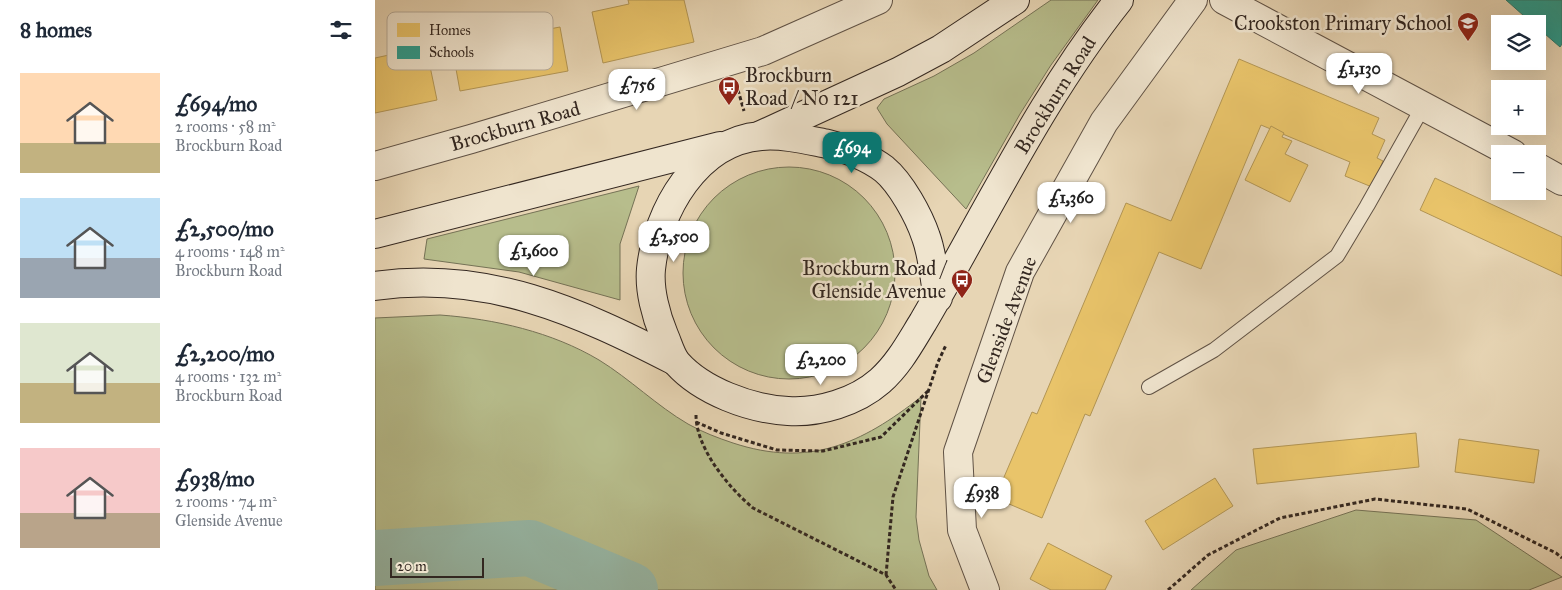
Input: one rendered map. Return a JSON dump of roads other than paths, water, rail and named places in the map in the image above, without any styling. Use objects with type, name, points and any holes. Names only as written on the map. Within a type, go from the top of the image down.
[{"type":"street","name":"Brockburn Road","points":[[375,166],[763,51],[878,0]]},
{"type":"street","points":[[675,361],[661,327],[654,301],[651,272],[656,239],[667,212],[680,188],[699,167],[714,153],[898,72],[941,49],[1015,0]]},
{"type":"street","name":"Brockburn Road","points":[[675,361],[697,379],[733,400],[759,408],[790,411],[815,409],[838,404],[878,383],[897,364],[937,298],[1031,129],[1096,29],[1119,0]]},
{"type":"street","name":"Glenside Avenue","points":[[985,590],[961,530],[958,452],[1020,272],[1104,122],[1193,0]]},
{"type":"street","points":[[1224,0],[1497,145]]},
{"type":"street","points":[[375,234],[750,138],[805,139],[837,146],[863,156],[885,170],[916,212],[927,238],[937,298]]},
{"type":"street","points":[[1546,172],[1562,181]]},
{"type":"street","points":[[375,286],[423,282],[454,284],[509,293],[578,314],[675,361]]},
{"type":"lane","points":[[1149,387],[1214,350],[1337,256],[1424,105]]},
{"type":"waterway","points":[[375,558],[530,548],[630,590]]},
{"type":"place","name":"Crookston Primary School","points":[[1468,42]]},
{"type":"place","name":"Brockburn Road / No 121","points":[[729,106]]},
{"type":"place","name":"Brockburn Road / Glenside Avenue","points":[[962,299]]}]
